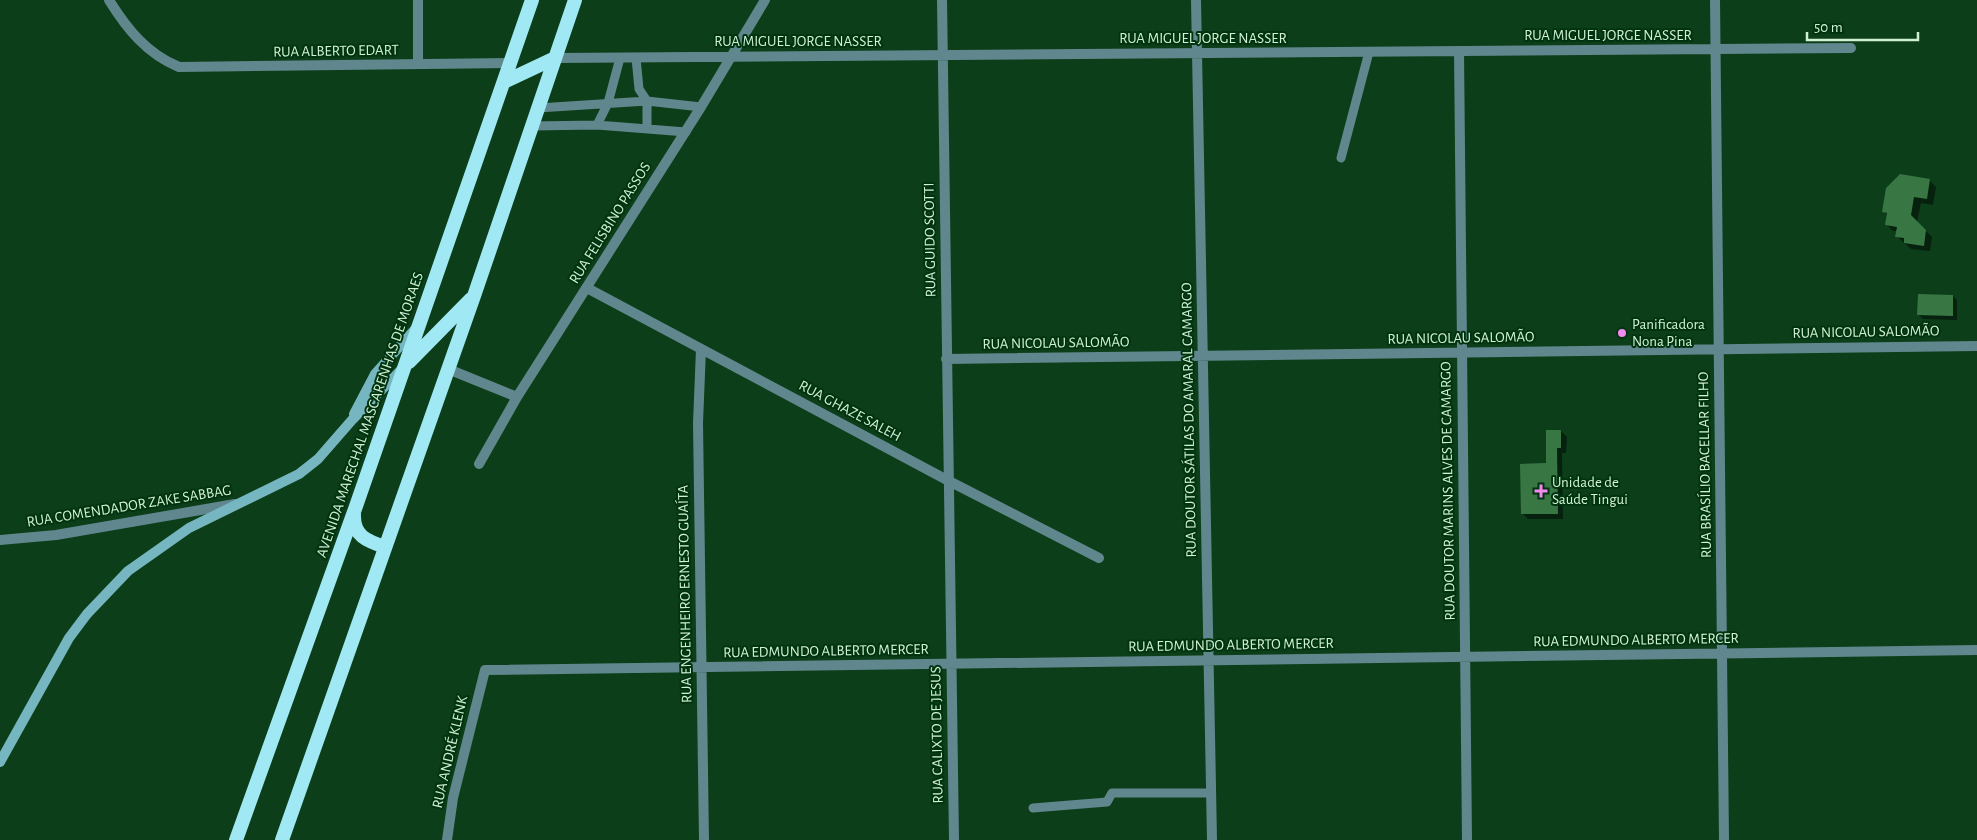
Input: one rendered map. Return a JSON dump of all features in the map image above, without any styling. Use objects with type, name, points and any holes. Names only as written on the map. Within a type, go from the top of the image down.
[{"type":"highway","name":"AVENIDA MARECHAL MASCARENHAS DE MORAES","points":[[236,840],[355,509],[532,0]]},
{"type":"highway","points":[[282,840],[474,296],[574,0]]},
{"type":"highway","points":[[504,82],[555,58]]},
{"type":"highway","points":[[405,366],[474,296]]},
{"type":"highway","points":[[355,509],[354,524],[356,530],[369,542],[385,547]]},
{"type":"main road","name":"RUA COMENDADOR ZAKE SABBAG","points":[[352,420],[375,374],[419,325]]},
{"type":"main road","name":"RUA COMENDADOR ZAKE SABBAG","points":[[238,504],[278,486],[299,474],[318,459],[352,420],[405,366]]},
{"type":"main road","points":[[0,762],[54,664],[87,614],[128,571],[150,554],[190,528],[238,504]]},
{"type":"street","name":"RUA ALBERTO EDART","points":[[109,0],[130,31],[164,61],[179,67],[511,63]]},
{"type":"street","points":[[418,0],[418,64]]},
{"type":"street","name":"RUA FELISBINO PASSOS","points":[[479,464],[517,397],[702,107],[765,0]]},
{"type":"street","name":"RUA GUIDO SCOTTI","points":[[942,0],[947,480]]},
{"type":"street","name":"RUA DOUTOR SÁTILAS DO AMARAL CAMARGO","points":[[1196,0],[1212,840]]},
{"type":"street","name":"RUA BRASÍLIO BACELLAR FILHO","points":[[1715,0],[1724,840]]},
{"type":"street","name":"RUA MIGUEL JORGE NASSER","points":[[555,58],[1851,48]]},
{"type":"street","name":"RUA DOUTOR MARINS ALVES DE CAMARGO","points":[[1458,51],[1466,840]]},
{"type":"street","name":"RUA GHAZE SALEH","points":[[587,288],[947,480],[1099,558]]},
{"type":"street","name":"RUA NICOLAU SALOMÃO","points":[[946,360],[1977,346]]},
{"type":"street","name":"RUA ENGENHEIRO ERNESTO GUAÍTA","points":[[701,348],[698,424],[704,840]]},
{"type":"street","points":[[448,369],[517,397]]},
{"type":"street","name":"RUA CALIXTO DE JESUS","points":[[947,480],[954,840]]},
{"type":"street","name":"RUA COMENDADOR ZAKE SABBAG","points":[[0,540],[56,535],[238,504]]},
{"type":"street","name":"RUA EDMUNDO ALBERTO MERCER","points":[[485,670],[1977,650]]},
{"type":"street","name":"RUA ANDRÉ KLENK","points":[[447,840],[453,798],[485,670]]},
{"type":"lane","points":[[1341,158],[1368,52]]},
{"type":"lane","points":[[598,125],[608,103],[620,58]]},
{"type":"lane","points":[[636,58],[639,89],[647,101],[647,128]]},
{"type":"lane","points":[[538,108],[647,101],[702,107]]},
{"type":"lane","points":[[532,126],[598,125],[686,132]]},
{"type":"lane","points":[[1033,808],[1107,802],[1112,793],[1211,793]]},
{"type":"building","points":[[1900,174],[1930,179],[1927,199],[1914,197],[1911,215],[1926,230],[1924,246],[1904,243],[1904,238],[1895,237],[1897,227],[1885,225],[1887,213],[1882,212],[1886,188]]},
{"type":"building","points":[[1918,294],[1953,295],[1953,316],[1917,315]]},
{"type":"building","name":"Unidade de Saúde Tingui","points":[[1546,430],[1561,430],[1561,448],[1557,448],[1558,514],[1521,514],[1520,464],[1546,463]]},
{"type":"place","name":"Panificadora Nona Pina","points":[[1622,333]]},
{"type":"place","name":"Unidade de Saúde Tingui","points":[[1541,491]]}]
